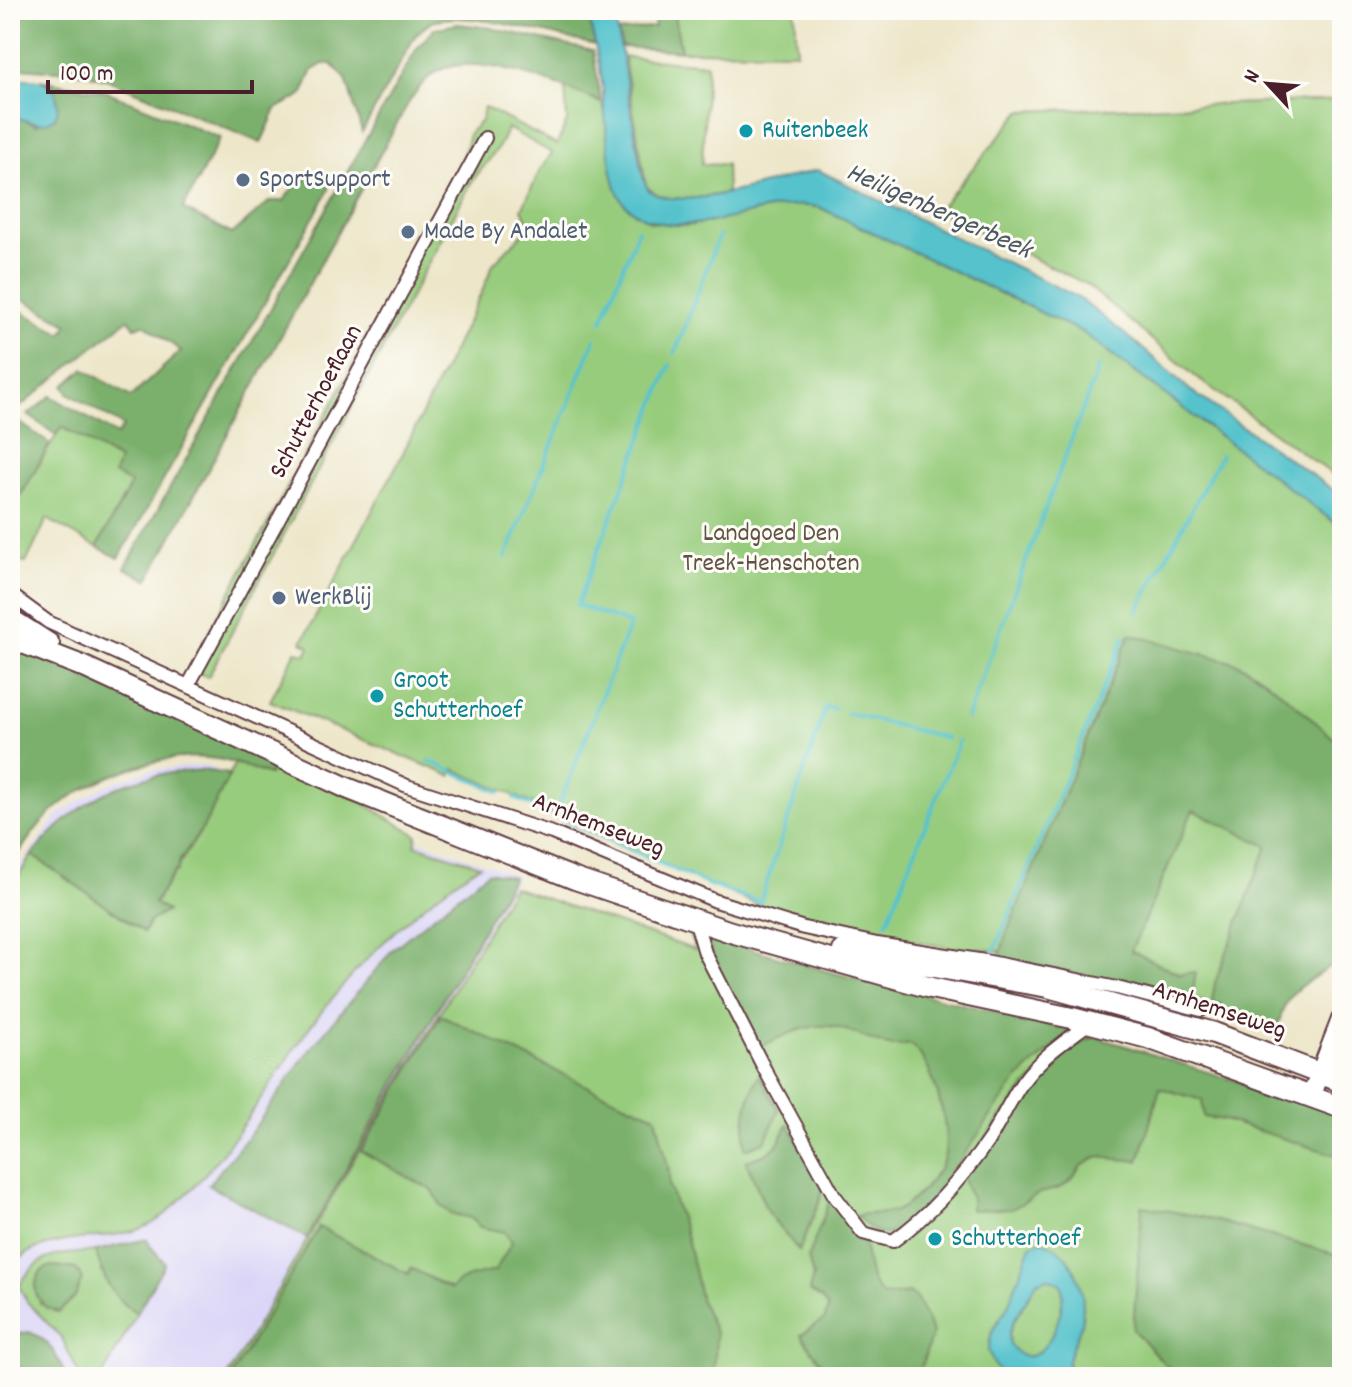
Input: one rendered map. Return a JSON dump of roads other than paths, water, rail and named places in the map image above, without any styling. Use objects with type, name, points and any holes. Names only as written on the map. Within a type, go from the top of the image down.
[{"type":"main road","name":"Arnhemseweg","points":[[10,619],[82,666]]},
{"type":"main road","name":"Arnhemseweg","points":[[10,638],[82,666],[334,782],[575,879],[748,936],[931,988],[1148,1038],[1341,1106]]},
{"type":"main road","name":"Arnhemseweg","points":[[748,936],[1048,987],[1214,1033],[1342,1082]]},
{"type":"main road","points":[[1311,1097],[1342,1017]]},
{"type":"street","name":"Schutterhoeflaan","points":[[188,686],[485,138]]},
{"type":"street","name":"Arnhemseweg","points":[[10,594],[48,622],[407,786],[552,833],[716,901],[804,928],[1117,988],[1201,1010]]},
{"type":"street","points":[[695,919],[705,953],[834,1195],[863,1233],[893,1241],[917,1224],[963,1173],[990,1138],[1024,1079],[1089,1023]]},
{"type":"water","points":[[587,10],[614,10],[641,168],[650,191],[664,197],[707,197],[818,170],[1077,297],[1190,390],[1342,496],[1342,528],[1082,332],[819,207],[790,206],[683,225],[661,223],[632,211],[618,193],[614,179],[600,68]]},
{"type":"water","points":[[10,78],[40,80],[53,87],[57,101],[54,117],[40,122],[10,114]]},
{"type":"water","points":[[1041,1241],[1063,1254],[1080,1287],[1083,1312],[1069,1356],[1070,1377],[1032,1378],[1003,1373],[997,1369],[988,1351],[992,1331],[1007,1308],[1031,1245]],"holes":[[[1048,1278],[1061,1284],[1061,1310],[1049,1339],[1041,1350],[1031,1356],[1021,1355],[1010,1345],[1009,1334],[1014,1321],[1037,1282]]]},
{"type":"waterway","points":[[602,321],[638,230]]},
{"type":"waterway","points":[[675,353],[719,236]]},
{"type":"waterway","points":[[506,557],[595,339]]},
{"type":"waterway","points":[[555,816],[630,624],[577,605],[670,365]]},
{"type":"waterway","points":[[967,718],[1099,366]]},
{"type":"waterway","points":[[1137,612],[1221,455]]},
{"type":"waterway","points":[[994,951],[1125,636]]},
{"type":"waterway","points":[[515,798],[707,884],[760,902],[826,707],[834,709]]},
{"type":"waterway","points":[[847,713],[947,738]]},
{"type":"waterway","points":[[887,922],[959,741]]},
{"type":"waterway","points":[[429,761],[500,792]]},
{"type":"place","name":"Ruitenbeek","points":[[746,131]]},
{"type":"place","name":"SportSupport","points":[[243,180]]},
{"type":"place","name":"Made By Andalet","points":[[408,232]]},
{"type":"place","name":"WerkBlij","points":[[279,598]]},
{"type":"place","name":"Groot Schutterhoef","points":[[377,696]]},
{"type":"place","name":"Schutterhoef","points":[[935,1239]]},
{"type":"water label","name":"Heiligenbergerbeek","points":[[938,213]]},
{"type":"park label","name":"Landgoed Den Treek-Henschoten","points":[[771,549]]}]
